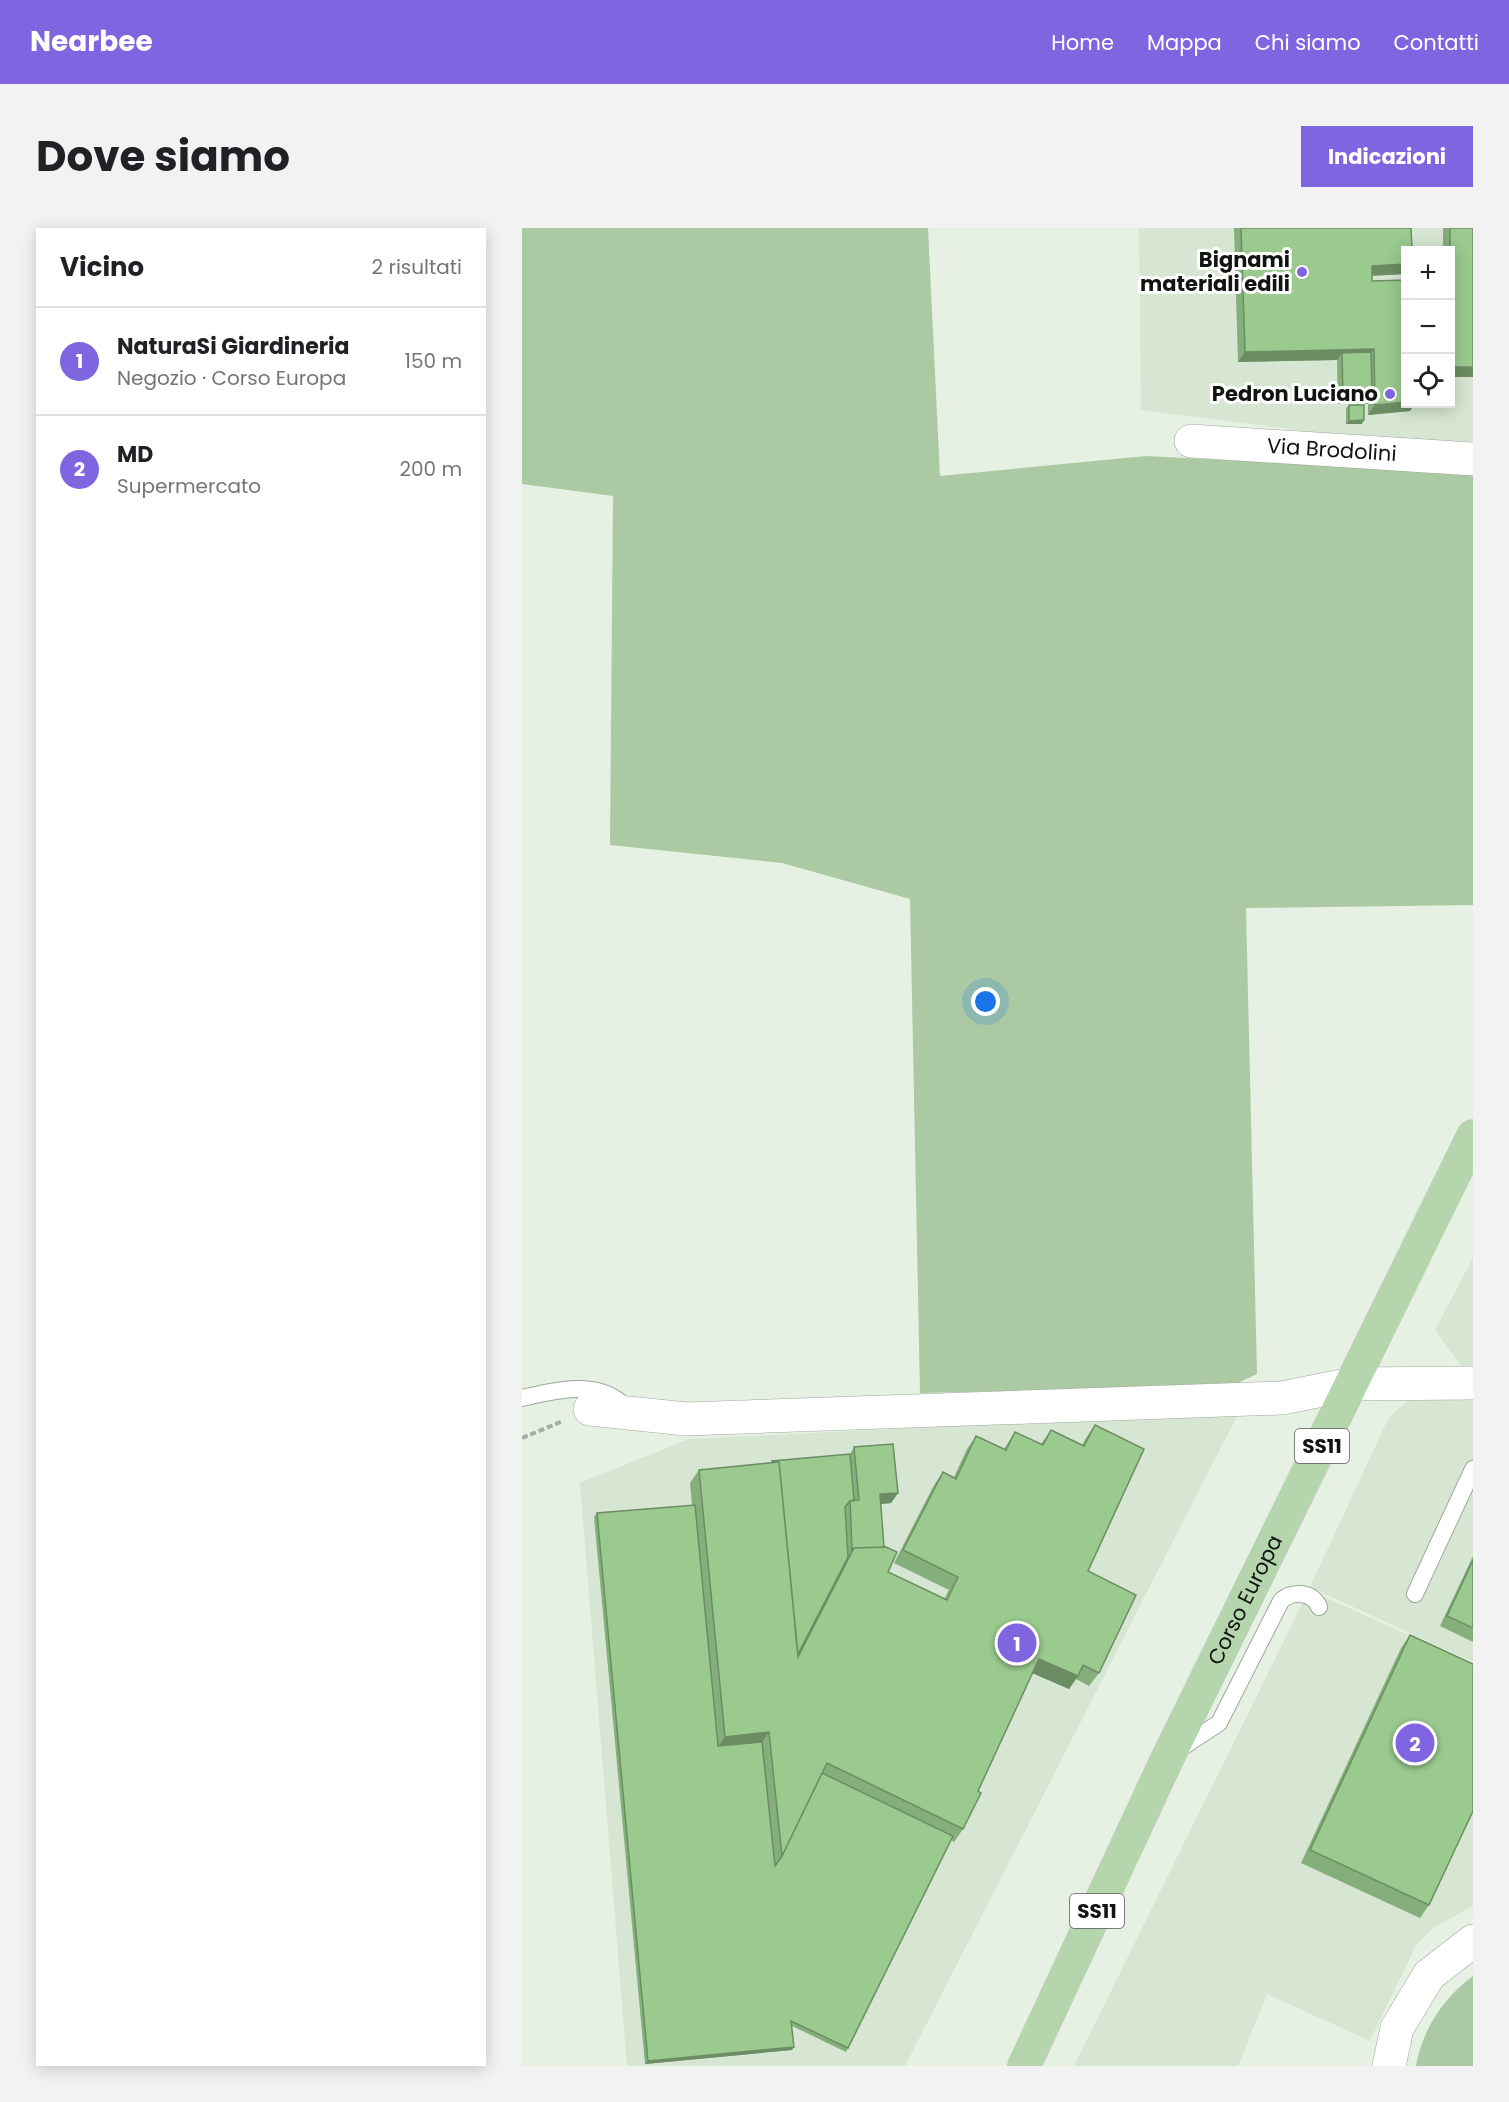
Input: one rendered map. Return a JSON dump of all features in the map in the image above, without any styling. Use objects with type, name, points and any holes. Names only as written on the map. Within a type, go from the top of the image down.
[{"type":"main road","name":"Corso Europa","points":[[1024,2066],[1169,1755],[1473,1136]]},
{"type":"street","name":"Via Brodolini","points":[[1191,441],[1473,459]]},
{"type":"street","points":[[590,1409],[686,1419],[1282,1398],[1352,1384],[1473,1383]]},
{"type":"street","points":[[1389,2066],[1397,2028],[1429,1975],[1473,1941]]},
{"type":"lane","points":[[522,1398],[571,1387],[613,1396],[635,1414]]},
{"type":"lane","points":[[1415,1594],[1473,1469]]},
{"type":"lane","points":[[1169,1755],[1219,1723],[1281,1601],[1290,1594],[1300,1593],[1314,1600],[1319,1607]]},
{"type":"path","points":[[522,1438],[590,1409]]},
{"type":"shaded area","points":[[1139,228],[1473,228],[1473,442],[1367,439],[1141,410]]},
{"type":"shaded area","points":[[1473,1258],[1473,1366],[1462,1367],[1435,1330]]},
{"type":"shaded area","points":[[1473,1393],[1473,1662],[1310,1587],[1389,1417],[1414,1395]]},
{"type":"shaded area","points":[[1239,1412],[905,2066],[627,2066],[580,1483],[689,1439]]},
{"type":"shaded area","points":[[1309,1590],[1473,1664],[1473,1906],[1433,1928],[1416,1945],[1370,2041],[1267,1994],[1238,2066],[1074,2066]]},
{"type":"green space","points":[[522,228],[928,228],[940,476],[1146,456],[1473,473],[1473,905],[1246,908],[1257,1374],[1229,1387],[920,1393],[910,899],[782,863],[610,845],[613,496],[522,484]]},
{"type":"green space","points":[[1473,1976],[1473,2066],[1416,2066],[1423,2040],[1436,2015],[1462,1984]]},
{"type":"building","points":[[1241,228],[1411,228],[1412,246],[1401,246],[1401,264],[1372,266],[1372,281],[1401,280],[1401,402],[1375,405],[1374,349],[1245,352]]},
{"type":"building","points":[[1450,228],[1473,228],[1473,367],[1455,367],[1455,246],[1450,246]]},
{"type":"building","points":[[1371,352],[1372,397],[1343,397],[1342,353]]},
{"type":"building","points":[[1349,405],[1364,405],[1364,420],[1349,421]]},
{"type":"building","points":[[1095,1425],[1144,1449],[1088,1571],[1136,1595],[1099,1673],[1083,1665],[1078,1676],[1039,1659],[978,1791],[981,1793],[963,1829],[827,1763],[782,1856],[769,1732],[725,1737],[699,1470],[779,1462],[798,1657],[854,1548],[886,1547],[897,1552],[888,1572],[947,1600],[958,1577],[903,1550],[943,1472],[956,1479],[976,1436],[1006,1450],[1015,1432],[1043,1445],[1051,1430],[1084,1446]]},
{"type":"building","points":[[893,1444],[898,1493],[880,1494],[884,1547],[854,1548],[852,1550],[850,1501],[859,1500],[854,1447]]},
{"type":"building","points":[[850,1454],[854,1500],[845,1507],[848,1557],[798,1654],[779,1462],[772,1461]]},
{"type":"building","points":[[695,1505],[718,1746],[762,1742],[775,1866],[822,1773],[953,1836],[848,2048],[791,2021],[794,2047],[648,2061],[597,1513]]},
{"type":"building","points":[[1473,1560],[1473,1628],[1447,1616]]},
{"type":"building","points":[[1410,1635],[1473,1664],[1473,1811],[1429,1905],[1310,1850]]},
{"type":"place","name":"Bignami materiali edili","points":[[1302,272]]},
{"type":"place","name":"Pedron Luciano","points":[[1390,394]]},
{"type":"place","name":"NaturaSi Giardineria","points":[[1017,1643]]},
{"type":"place","name":"MD","points":[[1415,1743]]}]
